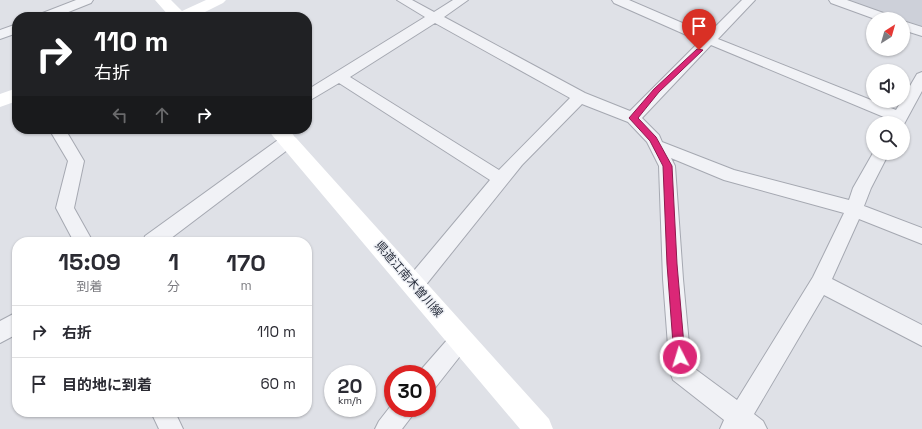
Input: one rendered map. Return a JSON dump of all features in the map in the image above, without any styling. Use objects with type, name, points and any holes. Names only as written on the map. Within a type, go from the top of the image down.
[{"type":"main road","points":[[163,0],[174,12]]},
{"type":"main road","points":[[193,12],[218,0]]},
{"type":"main road","points":[[0,101],[12,96]]},
{"type":"main road","name":"県道江南木曽川線","points":[[282,135],[539,429]]},
{"type":"street","points":[[57,12],[87,0]]},
{"type":"street","points":[[403,0],[580,96],[633,118],[653,139],[667,166],[673,280],[681,372],[736,423],[755,429]]},
{"type":"street","points":[[312,94],[340,78],[462,0]]},
{"type":"street","points":[[618,0],[887,116]]},
{"type":"street","points":[[633,118],[657,90],[710,40],[749,0]]},
{"type":"street","points":[[835,0],[868,12]]},
{"type":"street","points":[[910,28],[922,32]]},
{"type":"street","points":[[0,35],[12,30]]},
{"type":"street","points":[[902,116],[922,77]]},
{"type":"street","points":[[340,78],[501,179]]},
{"type":"street","points":[[414,285],[516,161],[580,96]]},
{"type":"street","points":[[60,134],[76,161],[65,208],[81,237]]},
{"type":"street","points":[[158,237],[282,135]]},
{"type":"street","points":[[657,146],[730,175],[854,209],[922,236]]},
{"type":"street","points":[[736,423],[788,339],[820,283],[862,188],[877,160]]},
{"type":"street","points":[[820,283],[922,336]]},
{"type":"street","points":[[0,333],[12,325]]},
{"type":"street","points":[[436,369],[461,339]]},
{"type":"street","points":[[165,417],[171,429]]},
{"type":"street","points":[[387,429],[397,417]]},
{"type":"shaded area","points":[[842,0],[922,0],[922,29],[910,25],[910,12],[875,12]]},
{"type":"route","points":[[680,357],[672,264],[667,166],[653,139],[633,118],[657,90],[699,50]]}]
